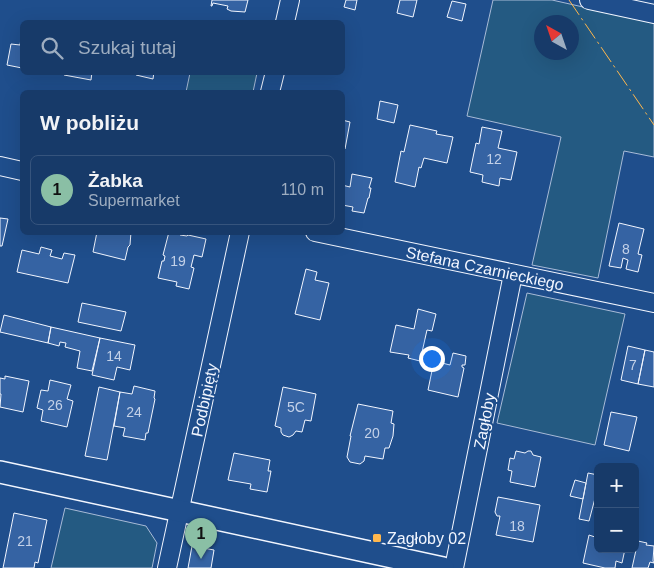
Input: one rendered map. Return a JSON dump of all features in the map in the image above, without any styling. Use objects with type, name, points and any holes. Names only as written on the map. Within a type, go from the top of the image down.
[{"type":"street","points":[[285,20],[290,0]]},
{"type":"street","points":[[589,0],[654,14]]},
{"type":"street","points":[[270,90],[273,75]]},
{"type":"street","points":[[0,166],[20,171]]},
{"type":"street","name":"Podbipięty","points":[[167,568],[239,235]]},
{"type":"street","name":"Stefana Czarnieckiego","points":[[329,235],[654,304]]},
{"type":"street","name":"Zagłoby","points":[[454,568],[513,274]]},
{"type":"street","points":[[0,472],[442,568]]},
{"type":"shaded area","points":[[493,0],[552,0],[654,23],[654,157],[624,151],[598,278],[532,265],[561,137],[467,116]]},
{"type":"shaded area","points":[[189,75],[257,75],[253,90],[186,90]]},
{"type":"shaded area","points":[[527,293],[625,314],[595,445],[497,423]]},
{"type":"shaded area","points":[[65,508],[146,526],[157,543],[152,568],[51,568]]},
{"type":"building","points":[[212,0],[248,0],[245,12],[231,11],[227,9],[228,6],[213,3],[211,6]]},
{"type":"building","points":[[346,0],[357,0],[355,10],[344,7]]},
{"type":"building","points":[[400,0],[417,0],[413,17],[397,13]]},
{"type":"building","points":[[452,1],[466,4],[462,21],[447,17]]},
{"type":"building","points":[[11,44],[20,45],[20,68],[7,65]]},
{"type":"building","points":[[64,75],[92,75],[91,80]]},
{"type":"building","points":[[136,75],[154,75],[153,79]]},
{"type":"building","points":[[380,101],[398,105],[394,123],[377,119]]},
{"type":"building","points":[[345,121],[350,122],[345,149]]},
{"type":"building","points":[[410,125],[437,131],[436,134],[453,137],[447,163],[424,158],[421,168],[419,167],[415,187],[395,182],[401,151],[404,152]]},
{"type":"building","points":[[482,127],[502,131],[498,148],[517,152],[511,180],[500,178],[499,186],[482,182],[483,175],[470,172],[476,143],[479,144]]},
{"type":"building","points":[[352,174],[372,178],[369,198],[364,213],[352,211],[353,207],[345,206],[345,186],[350,187]]},
{"type":"building","points":[[0,218],[8,219],[2,246],[0,246]]},
{"type":"building","points":[[619,223],[644,229],[638,254],[642,255],[638,272],[626,269],[628,260],[623,258],[621,268],[609,266]]},
{"type":"building","points":[[96,235],[131,235],[125,260],[93,252]]},
{"type":"building","points":[[168,235],[188,235],[206,239],[202,257],[194,255],[191,267],[194,268],[189,289],[176,286],[177,282],[158,278],[162,261],[164,261],[165,256],[163,255]]},
{"type":"building","points":[[41,247],[52,250],[50,256],[62,259],[64,253],[75,255],[68,283],[17,272],[22,250],[39,254]]},
{"type":"building","points":[[306,269],[317,272],[315,280],[329,283],[320,320],[295,314]]},
{"type":"building","points":[[82,303],[126,312],[121,331],[78,322]]},
{"type":"building","points":[[418,309],[436,314],[432,331],[427,330],[420,361],[408,358],[409,355],[390,352],[396,325],[414,329]]},
{"type":"building","points":[[4,315],[51,327],[48,343],[0,332]]},
{"type":"building","points":[[51,327],[100,338],[92,371],[77,368],[80,351],[65,347],[66,343],[60,342],[59,346],[48,343]]},
{"type":"building","points":[[100,338],[135,345],[130,370],[117,367],[114,380],[92,375]]},
{"type":"building","points":[[628,346],[645,350],[638,384],[621,380]]},
{"type":"building","points":[[645,350],[654,352],[654,387],[638,384]]},
{"type":"building","points":[[453,353],[466,356],[465,365],[462,365],[464,368],[458,397],[428,390],[434,361],[450,365]]},
{"type":"building","points":[[5,376],[29,381],[23,412],[0,407],[0,378],[5,379]]},
{"type":"building","points":[[50,380],[71,385],[67,399],[73,401],[67,427],[41,421],[43,410],[37,408],[41,390],[48,391]]},
{"type":"building","points":[[134,386],[155,391],[155,399],[145,440],[123,436],[125,428],[114,426],[120,392],[132,394]]},
{"type":"building","points":[[99,387],[120,392],[107,460],[85,456]]},
{"type":"building","points":[[283,387],[316,394],[311,421],[305,420],[302,432],[296,431],[289,437],[283,435],[281,428],[275,426]]},
{"type":"building","points":[[358,404],[393,411],[391,423],[394,424],[393,436],[389,448],[385,448],[383,459],[365,456],[364,461],[360,464],[350,462],[347,457]]},
{"type":"building","points":[[611,412],[637,417],[629,451],[604,445]]},
{"type":"building","points":[[516,451],[525,453],[531,451],[533,455],[541,457],[535,487],[510,482],[512,471],[508,470],[510,458],[514,459]]},
{"type":"building","points":[[234,453],[270,460],[268,471],[271,471],[267,492],[250,489],[251,484],[228,480]]},
{"type":"building","points":[[588,473],[594,474],[594,502],[589,521],[579,519]]},
{"type":"building","points":[[575,480],[586,483],[583,499],[570,496]]},
{"type":"building","points":[[498,497],[540,505],[533,542],[496,535],[500,516],[497,516],[495,512]]},
{"type":"building","points":[[14,513],[47,520],[38,563],[35,562],[34,568],[3,568]]},
{"type":"building","points":[[589,535],[594,537],[594,553],[624,553],[622,563],[616,561],[615,568],[605,568],[583,563]]},
{"type":"building","points":[[639,541],[654,546],[654,563],[650,562],[648,568],[632,568],[635,553],[639,553]]},
{"type":"building","points":[[192,546],[214,550],[211,568],[188,568]]},
{"type":"power","points":[[569,0],[654,125]]},
{"type":"place","name":"Zagłoby 02","points":[[377,538]]},
{"type":"place","name":"Żabka","points":[[201,559]]}]
